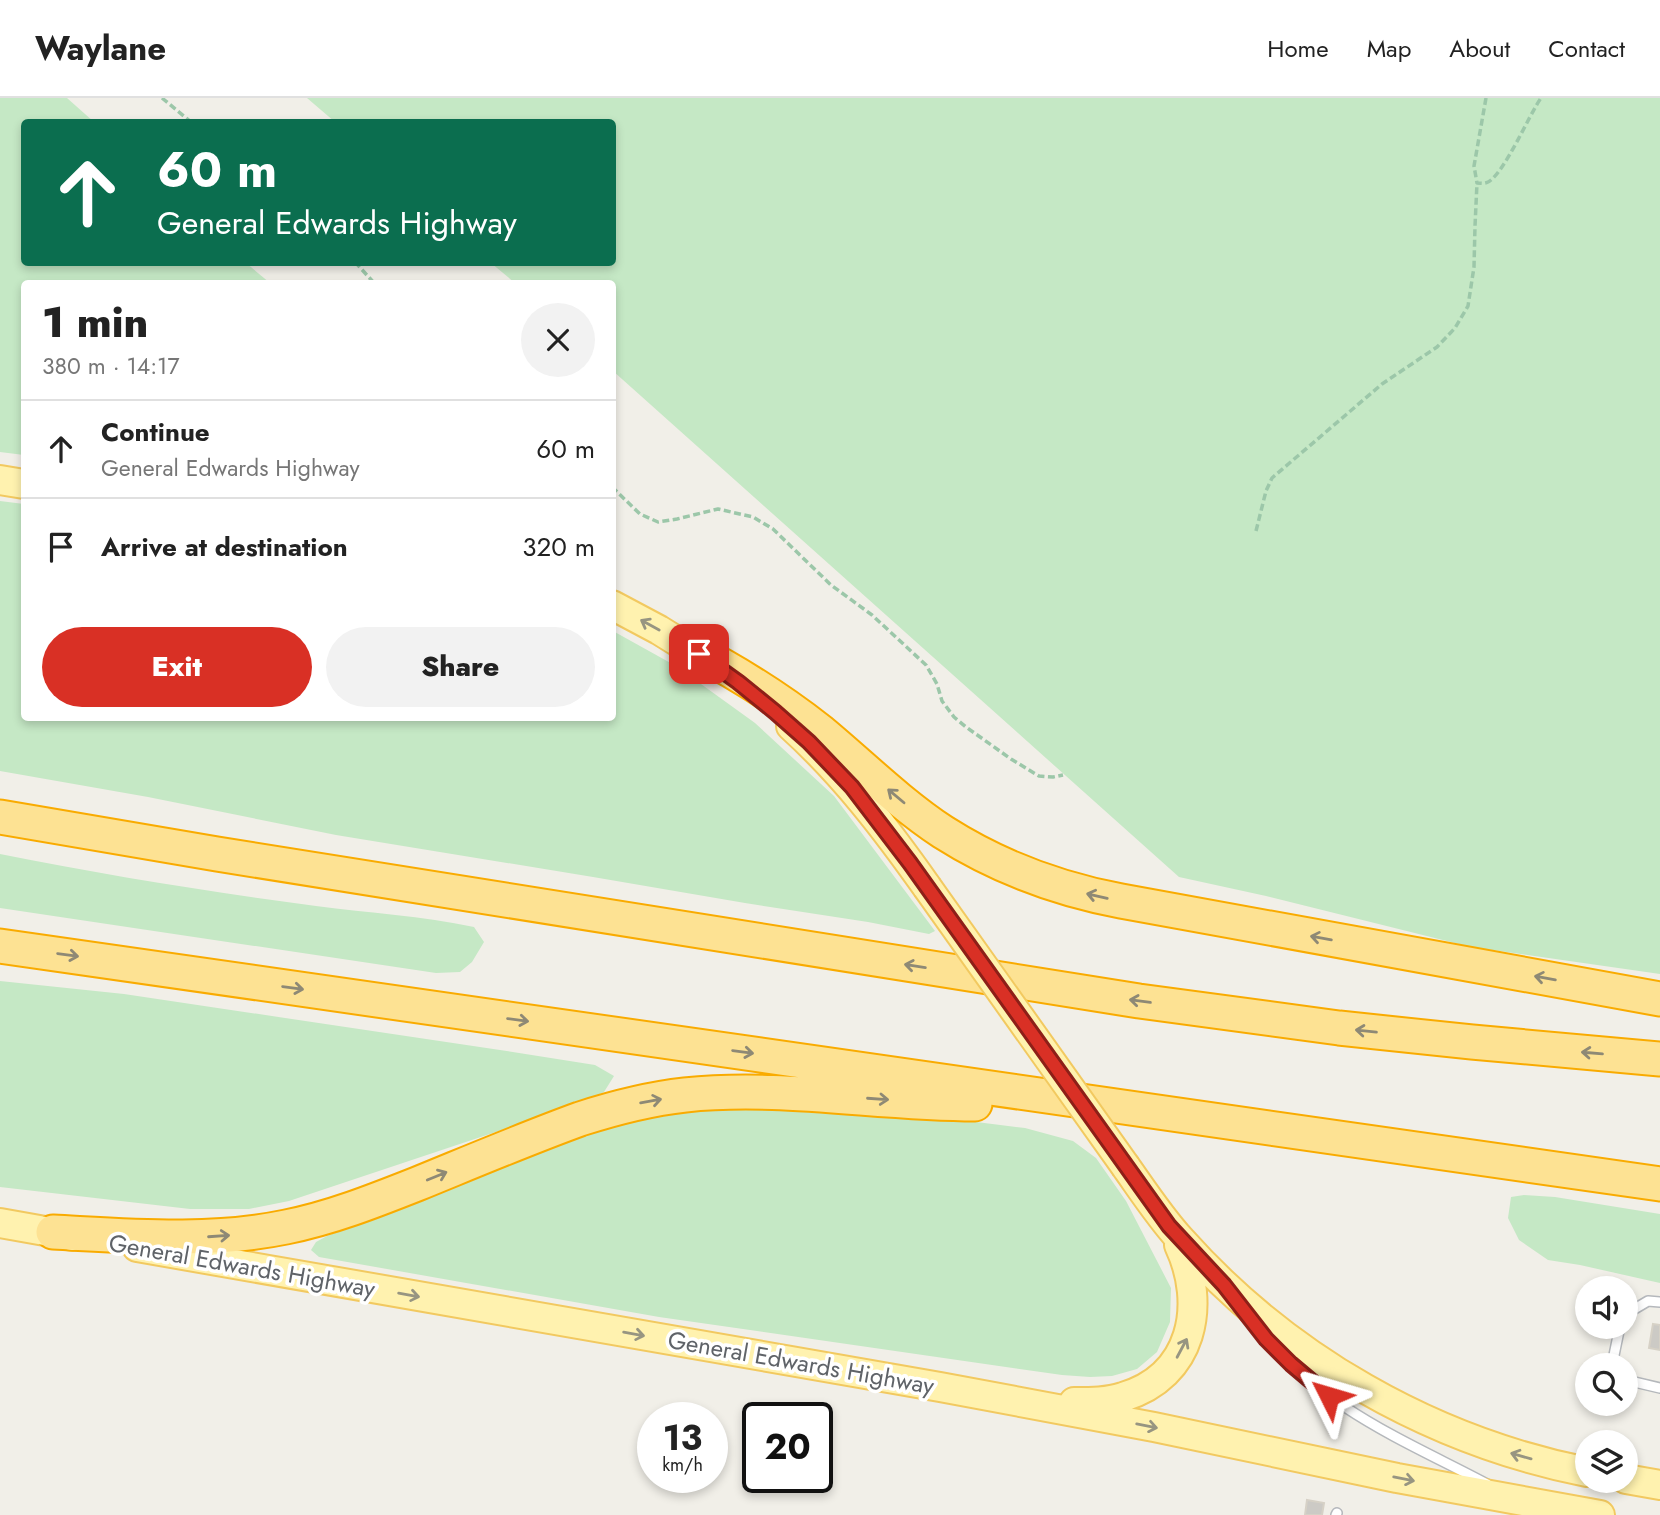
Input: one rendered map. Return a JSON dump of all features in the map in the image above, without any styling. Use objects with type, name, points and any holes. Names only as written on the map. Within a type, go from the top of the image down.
[{"type":"highway","points":[[686,646],[722,664],[783,703],[902,802],[943,832],[991,859],[1041,881],[1102,898],[1660,999]]},
{"type":"highway","points":[[0,817],[245,859],[1139,1001],[1339,1028],[1660,1059]]},
{"type":"highway","points":[[0,946],[1660,1184]]},
{"type":"highway","points":[[52,1232],[194,1237],[297,1225],[366,1204],[580,1119],[632,1104],[685,1095],[774,1094],[951,1104],[1108,1105]]},
{"type":"main road","points":[[0,481],[21,484]]},
{"type":"main road","points":[[616,607],[686,646],[738,682],[763,701],[832,765],[873,813],[1169,1226],[1224,1285],[1297,1345],[1346,1378],[1400,1408],[1504,1451],[1575,1469]]},
{"type":"main road","name":"General Edwards Highway","points":[[0,1223],[940,1387],[1154,1427],[1518,1506],[1600,1515]]},
{"type":"main road","points":[[940,1387],[1029,1399],[1086,1402],[1107,1401],[1126,1396],[1152,1384],[1173,1364],[1191,1329],[1193,1289],[1188,1267],[1169,1226]]},
{"type":"main road","points":[[1638,1481],[1660,1485]]},
{"type":"lane","points":[[1224,1285],[1266,1339],[1329,1396],[1355,1414],[1518,1506]]},
{"type":"lane","points":[[1638,1307],[1648,1301],[1660,1302]]},
{"type":"lane","points":[[1638,1383],[1660,1388]]},
{"type":"path","points":[[162,98],[187,119]]},
{"type":"path","points":[[1256,531],[1272,478],[1382,384],[1437,347],[1455,328],[1468,306],[1475,267],[1478,183],[1474,166],[1486,98]]},
{"type":"path","points":[[1478,183],[1486,183],[1492,179],[1541,98]]},
{"type":"path","points":[[359,266],[371,280]]},
{"type":"path","points":[[616,491],[640,514],[658,522],[718,509],[753,517],[773,529],[831,585],[872,615],[926,665],[942,701],[954,717],[1039,776],[1063,775]]},
{"type":"green space","points":[[0,98],[67,98],[91,119],[21,119],[21,266],[250,266],[266,280],[21,280],[21,455],[0,452]]},
{"type":"green space","points":[[307,98],[1660,98],[1660,974],[1471,947],[1179,877],[616,374],[616,280],[511,280],[495,266],[616,266],[616,119],[332,119]]},
{"type":"green space","points":[[0,501],[21,504],[21,721],[616,721],[616,633],[676,666],[755,723],[834,796],[935,931],[929,934],[336,835],[148,797],[0,771]]},
{"type":"green space","points":[[0,854],[197,889],[454,923],[474,927],[484,942],[472,962],[460,972],[436,973],[0,908]]},
{"type":"green space","points":[[0,981],[124,994],[500,1050],[595,1065],[614,1076],[604,1092],[580,1104],[289,1201],[249,1209],[190,1209],[0,1187]]},
{"type":"green space","points":[[717,1109],[921,1115],[1025,1128],[1073,1141],[1096,1158],[1126,1201],[1171,1288],[1170,1322],[1157,1352],[1137,1369],[1112,1376],[1062,1375],[659,1317],[319,1257],[311,1250],[316,1242],[327,1236],[600,1130],[656,1115]]},
{"type":"green space","points":[[1511,1197],[1555,1197],[1660,1214],[1660,1283],[1638,1276],[1548,1260],[1519,1240],[1508,1218]]},
{"type":"building","points":[[1653,1324],[1660,1325],[1660,1350],[1649,1348]]},
{"type":"building","points":[[1307,1500],[1324,1503],[1322,1515],[1305,1515]]},
{"type":"route","points":[[699,654],[775,712],[809,742],[852,787],[910,863],[1169,1226],[1224,1285],[1266,1339],[1329,1396]]}]
